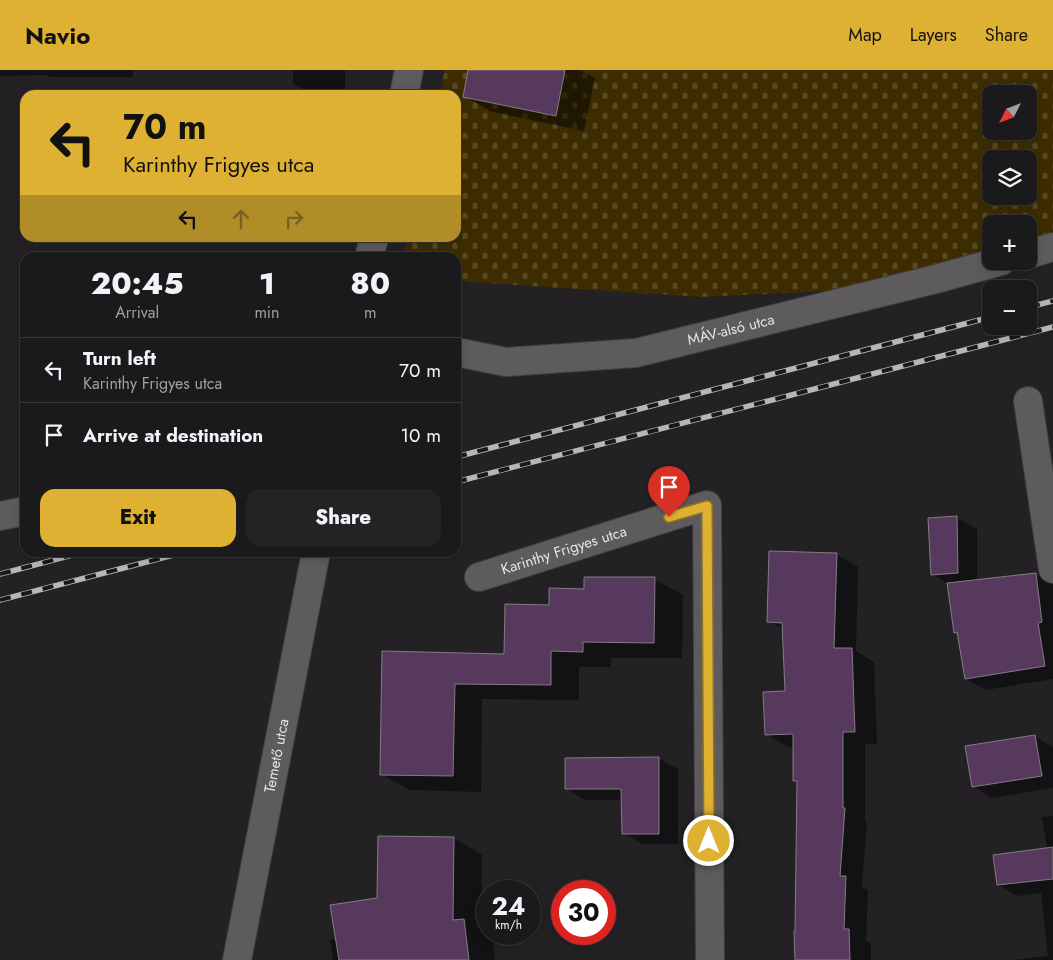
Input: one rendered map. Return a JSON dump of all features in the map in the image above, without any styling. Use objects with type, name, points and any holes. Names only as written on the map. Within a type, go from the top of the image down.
[{"type":"street","points":[[405,90],[409,70]]},
{"type":"street","points":[[1037,252],[1053,247]]},
{"type":"street","name":"MÁV-alsó utca","points":[[461,353],[506,362],[636,353],[982,266]]},
{"type":"street","points":[[1028,401],[1053,569]]},
{"type":"street","name":"Karinthy Frigyes utca","points":[[479,576],[707,506],[710,960]]},
{"type":"street","points":[[0,516],[20,512]]},
{"type":"street","name":"Temető utca","points":[[237,960],[315,557]]},
{"type":"green space","points":[[445,70],[1053,70],[1053,251],[1037,256],[1037,215],[982,215],[982,270],[989,270],[936,286],[701,297],[461,281],[461,252],[405,252],[407,242],[461,242],[461,90],[440,90]]},
{"type":"building","points":[[468,70],[565,70],[556,116],[463,97]]},
{"type":"building","points":[[957,516],[958,573],[931,575],[928,518]]},
{"type":"building","points":[[769,551],[837,553],[834,648],[852,648],[855,732],[843,732],[843,808],[845,808],[840,876],[846,876],[844,929],[849,929],[850,960],[795,960],[797,781],[793,781],[793,734],[765,735],[763,692],[785,691],[782,623],[767,622]]},
{"type":"building","points":[[1036,573],[1042,622],[1038,623],[1045,666],[965,679],[957,632],[954,633],[947,583]]},
{"type":"building","points":[[584,577],[655,577],[654,643],[583,642],[583,652],[551,651],[551,685],[455,684],[453,776],[380,775],[382,651],[504,654],[505,604],[549,605],[549,588],[584,589]]},
{"type":"building","points":[[1035,735],[1042,776],[972,787],[965,746]]},
{"type":"building","points":[[659,757],[659,834],[622,834],[621,789],[565,789],[565,758]]},
{"type":"building","points":[[378,836],[454,837],[453,920],[464,919],[469,960],[339,960],[330,905],[377,898]]},
{"type":"building","points":[[1053,847],[1053,879],[997,885],[993,855]]},
{"type":"railway","points":[[1037,305],[1053,301]]},
{"type":"railway","points":[[461,456],[982,319]]},
{"type":"railway","points":[[461,481],[1053,327]]},
{"type":"railway","points":[[0,574],[65,557]]},
{"type":"railway","points":[[0,600],[166,557]]},
{"type":"route","points":[[669,517],[707,506],[709,841]]}]
